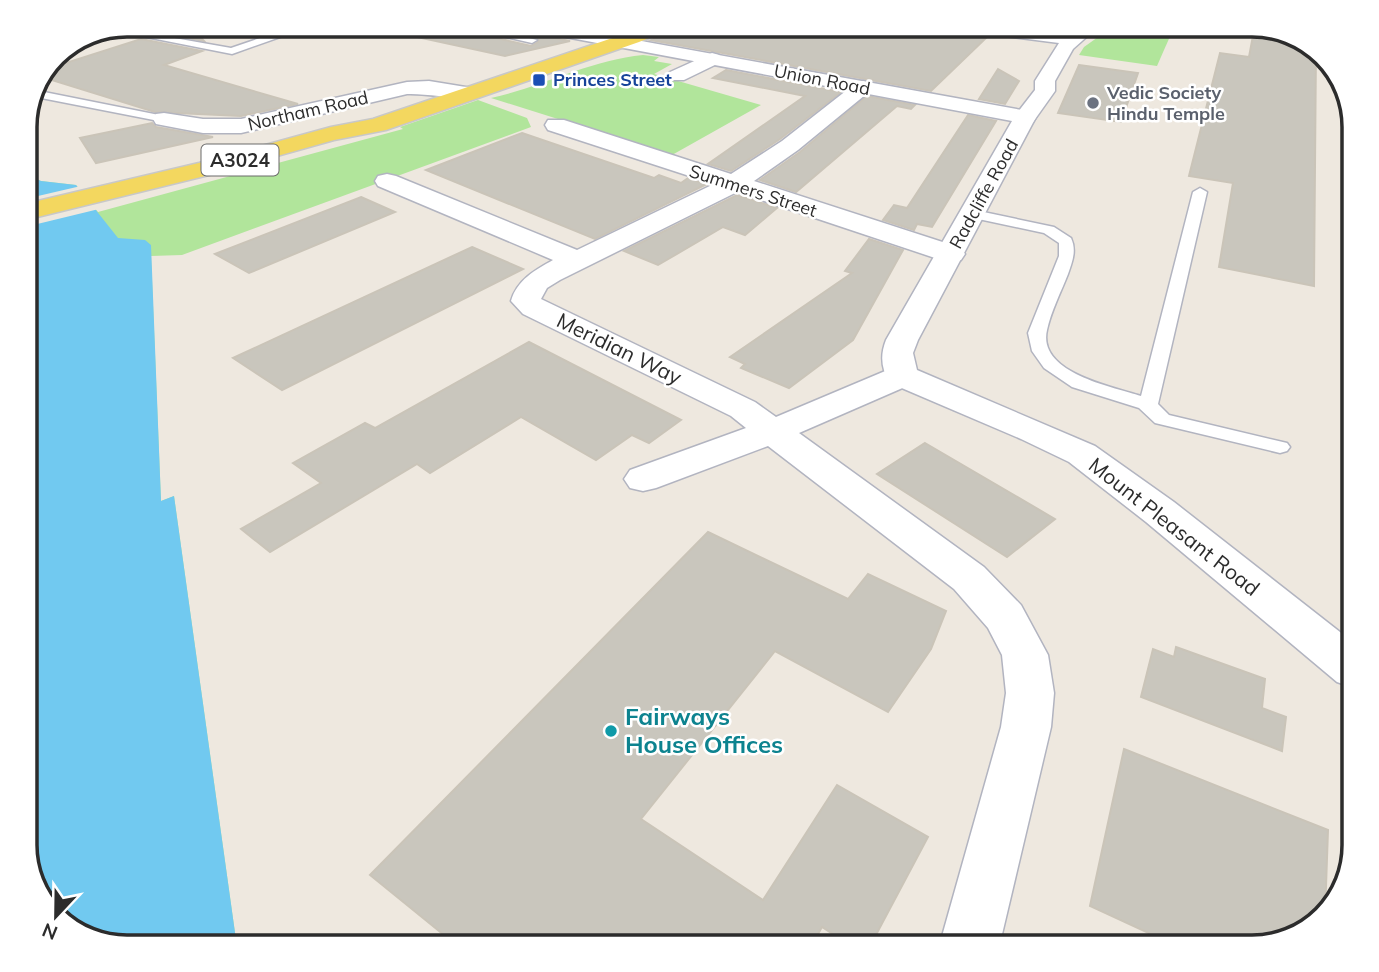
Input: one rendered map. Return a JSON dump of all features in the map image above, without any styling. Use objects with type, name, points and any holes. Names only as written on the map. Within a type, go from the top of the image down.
[{"type":"main road","name":"Northam Road","points":[[609,41],[618,37]]},
{"type":"main road","name":"Northam Road","points":[[461,91],[622,37]]},
{"type":"main road","name":"A3024","points":[[37,209],[149,183],[331,134],[378,125],[461,91]]},
{"type":"street","points":[[574,37],[609,41]]},
{"type":"street","points":[[1057,37],[1072,39]]},
{"type":"street","name":"Radcliffe Road","points":[[902,376],[897,353],[902,340],[974,214],[1025,117],[1045,91],[1045,81],[1075,37]]},
{"type":"street","name":"Union Road","points":[[609,41],[1025,117]]},
{"type":"street","points":[[677,76],[712,59]]},
{"type":"street","name":"Northam Road","points":[[164,119],[228,127],[262,123],[407,88],[429,87],[461,91]]},
{"type":"street","name":"Meridian Way","points":[[771,432],[743,409],[534,308],[526,301],[526,295],[530,287],[577,260],[609,248],[732,184],[863,87]]},
{"type":"street","name":"Summers Street","points":[[556,125],[951,254]]},
{"type":"street","points":[[387,181],[577,260]]},
{"type":"street","points":[[643,479],[771,432],[902,376]]},
{"type":"street","name":"Mount Pleasant Road","points":[[902,376],[1082,454],[1160,512],[1342,659]]},
{"type":"street","points":[[771,432],[969,578],[1005,617],[1025,655],[1030,693],[1026,727],[972,935]]},
{"type":"lane","points":[[152,37],[232,51],[271,37]]},
{"type":"lane","points":[[43,95],[164,119]]},
{"type":"lane","points":[[1148,405],[1200,192]]},
{"type":"lane","points":[[974,214],[1036,226],[1066,240],[1067,256],[1037,333],[1038,345],[1044,357],[1076,383],[1148,405],[1162,419],[1280,447]]},
{"type":"green space","points":[[1098,37],[1170,37],[1157,66],[1079,55],[1084,47]]},
{"type":"green space","points":[[643,55],[659,57],[654,61],[672,64],[654,74],[761,105],[672,155],[491,98],[604,62]]},
{"type":"green space","points":[[478,100],[527,118],[531,127],[182,255],[151,256],[161,501],[174,496],[235,935],[109,934],[87,926],[72,917],[55,900],[40,869],[37,851],[37,179],[76,185],[98,212],[403,129],[400,127]]},
{"type":"water","points":[[37,179],[76,185],[118,238],[145,240],[151,245],[161,501],[174,496],[235,935],[109,934],[87,926],[63,909],[46,885],[40,869],[37,851]]},
{"type":"pier","points":[[81,186],[99,209],[37,224],[37,196]]},
{"type":"building","points":[[182,37],[200,37],[204,41]]},
{"type":"building","points":[[417,37],[492,37],[531,46],[538,42],[538,37],[570,41],[505,56]]},
{"type":"building","points":[[658,37],[987,37],[931,91],[651,40]]},
{"type":"building","points":[[1253,37],[1264,38],[1292,46],[1316,63],[1314,286],[1219,267],[1233,183],[1189,176],[1220,53],[1249,57]]},
{"type":"building","points":[[141,39],[202,51],[164,65],[298,104],[241,116],[155,112],[51,80],[62,64]]},
{"type":"building","points":[[1079,65],[1138,73],[1121,122],[1058,113]]},
{"type":"building","points":[[998,69],[1019,81],[1005,104],[979,99]]},
{"type":"building","points":[[726,70],[841,92],[780,139],[731,171],[708,164],[805,96],[713,78]]},
{"type":"building","points":[[867,96],[915,105],[911,109],[897,106],[796,192],[760,180],[800,152]]},
{"type":"building","points":[[968,115],[996,121],[932,227],[917,224],[914,230],[883,220],[894,205],[907,208]]},
{"type":"building","points":[[152,123],[156,127],[213,137],[96,163],[80,138]]},
{"type":"building","points":[[522,133],[654,178],[659,175],[681,183],[688,178],[707,184],[595,239],[426,170]]},
{"type":"building","points":[[737,195],[777,208],[745,235],[723,227],[658,265],[624,251]]},
{"type":"building","points":[[361,197],[395,212],[249,273],[215,254]]},
{"type":"building","points":[[869,239],[903,250],[853,340],[789,388],[741,368],[745,364],[730,357],[852,273],[845,271]]},
{"type":"building","points":[[472,247],[523,269],[282,390],[233,358]]},
{"type":"building","points":[[529,342],[681,420],[649,443],[632,435],[596,460],[521,417],[430,473],[417,464],[270,552],[241,529],[321,483],[293,463],[365,423],[375,428]]},
{"type":"building","points":[[925,443],[1055,519],[1007,557],[877,474]]},
{"type":"building","name":"Fairways House Offices","points":[[708,532],[848,599],[868,574],[946,611],[931,649],[888,712],[775,651],[641,819],[763,900],[837,785],[928,837],[876,935],[834,935],[822,927],[817,935],[444,935],[370,875]]},
{"type":"building","points":[[1176,647],[1265,679],[1262,708],[1286,717],[1282,751],[1141,697],[1153,649],[1174,657]]},
{"type":"building","points":[[1124,749],[1328,830],[1326,897],[1307,917],[1276,932],[1252,935],[1153,935],[1090,906]]},
{"type":"place","name":"Princes Street","points":[[539,80]]},
{"type":"place","name":"Vedic Society Hindu Temple","points":[[1093,103]]},
{"type":"place","name":"Fairways House Offices","points":[[611,731]]}]
